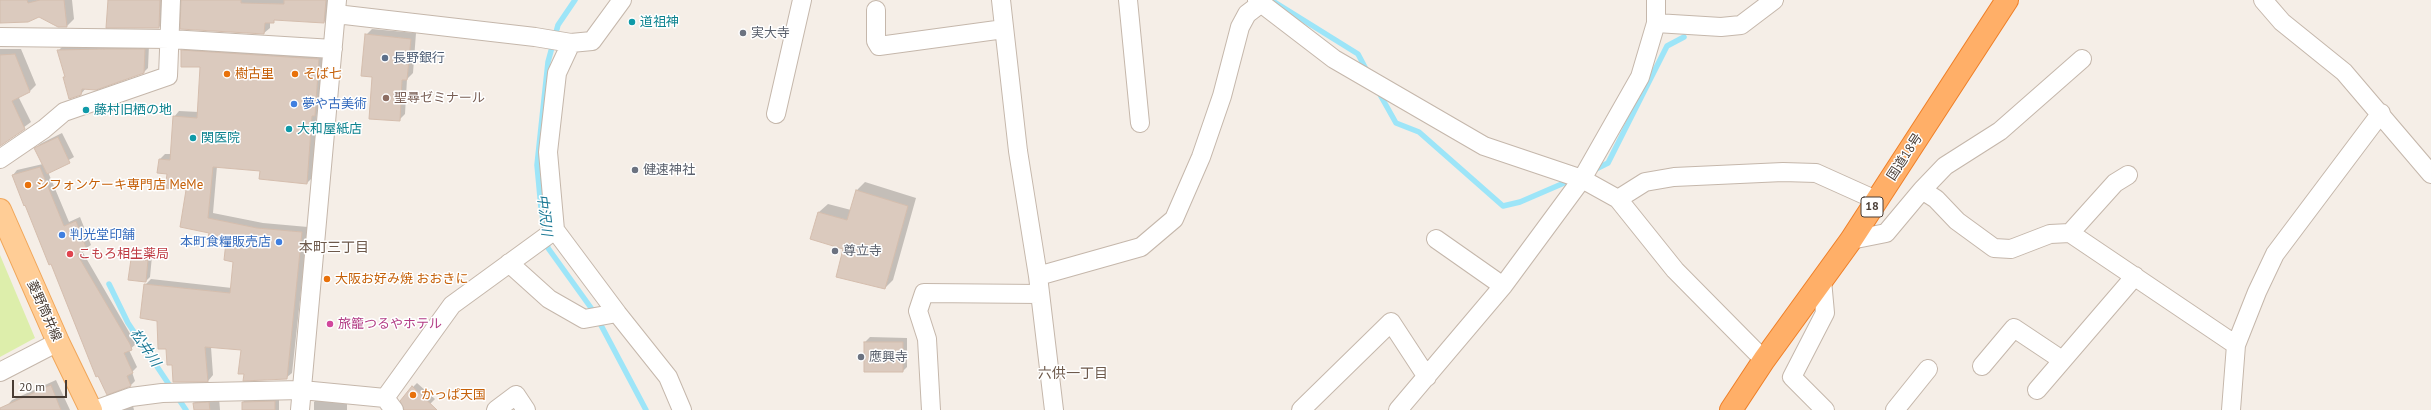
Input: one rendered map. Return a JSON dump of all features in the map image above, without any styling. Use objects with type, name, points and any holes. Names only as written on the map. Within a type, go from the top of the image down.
[{"type":"highway","name":"国道18号","points":[[1731,410],[1764,360],[1851,240],[2007,0]]},
{"type":"main road","name":"菱野筒井線","points":[[0,210],[58,342],[91,410]]},
{"type":"street","points":[[0,159],[44,129],[64,112],[168,76],[171,0]]},
{"type":"street","points":[[300,410],[336,7],[535,36],[566,42],[592,41],[622,0]]},
{"type":"street","points":[[776,114],[802,0]]},
{"type":"street","points":[[1000,0],[1018,151],[1039,285],[1054,410]]},
{"type":"street","points":[[1128,0],[1140,123]]},
{"type":"street","points":[[1398,410],[1503,286],[1582,179],[1640,77],[1656,23],[1656,0]]},
{"type":"street","points":[[1656,23],[1721,27],[1741,25],[1774,0]]},
{"type":"street","points":[[2263,0],[2282,22],[2344,72],[2381,112],[2431,174]]},
{"type":"street","points":[[931,410],[928,339],[918,311],[924,293],[1039,285],[1141,248],[1174,219],[1203,151],[1222,96],[1240,27],[1247,14],[1258,2],[1334,58],[1484,146],[1582,179],[1618,199],[1675,270],[1764,360]]},
{"type":"street","points":[[876,10],[876,41],[878,46],[1004,29]]},
{"type":"street","points":[[0,37],[170,40],[333,49]]},
{"type":"street","points":[[566,42],[557,73],[548,152],[555,231],[612,313],[668,377],[682,410]]},
{"type":"street","points":[[1851,240],[1886,234],[1922,190],[1945,166],[2000,131],[2082,59]]},
{"type":"street","points":[[2231,410],[2236,345],[2257,292],[2275,254],[2381,112]]},
{"type":"street","points":[[1618,199],[1645,182],[1674,177],[1783,172],[1816,173],[1876,200]]},
{"type":"street","points":[[2070,233],[2115,183],[2128,175]]},
{"type":"street","points":[[1922,190],[1936,199],[1957,221],[1994,248],[2011,249],[2050,234],[2070,233],[2236,345]]},
{"type":"street","points":[[95,410],[131,397],[183,392],[302,390],[389,404],[452,305],[555,231]]},
{"type":"street","points":[[1436,239],[1503,286]]},
{"type":"street","points":[[509,263],[549,300],[584,319],[612,313]]},
{"type":"street","points":[[2037,390],[2135,276]]},
{"type":"street","points":[[1822,280],[1825,313],[1792,377],[1826,410]]},
{"type":"street","points":[[1301,410],[1391,322],[1427,377]]},
{"type":"street","points":[[1982,366],[2014,328],[2062,360]]},
{"type":"street","points":[[0,372],[58,342]]},
{"type":"street","points":[[1895,410],[1928,370]]},
{"type":"street","points":[[496,410],[516,395],[526,410]]},
{"type":"green space","points":[[0,255],[35,338],[0,357]]},
{"type":"building","points":[[0,0],[27,0],[28,3],[40,0],[64,0],[67,27],[58,27],[39,17],[28,22],[0,23]]},
{"type":"building","points":[[108,0],[160,0],[159,28],[106,28]]},
{"type":"building","points":[[181,0],[241,0],[241,3],[284,4],[284,0],[326,0],[324,23],[274,20],[274,23],[265,23],[264,34],[180,29]]},
{"type":"building","points":[[365,34],[411,39],[407,80],[402,80],[400,121],[369,119],[372,77],[361,76]]},
{"type":"building","points":[[145,49],[144,73],[96,90],[82,89],[81,95],[69,99],[63,77],[65,77],[57,50]]},
{"type":"building","points":[[181,50],[319,59],[315,116],[312,116],[307,184],[259,179],[260,171],[213,167],[208,218],[257,228],[302,232],[287,379],[243,381],[244,374],[238,374],[241,350],[205,347],[208,382],[173,382],[172,365],[167,365],[166,349],[158,349],[157,321],[140,318],[144,284],[230,293],[233,262],[224,260],[226,242],[208,238],[209,233],[180,227],[186,190],[165,188],[167,174],[157,173],[159,159],[170,160],[173,116],[197,118],[200,67],[181,67]]},
{"type":"building","points":[[15,54],[30,92],[12,101],[25,129],[0,146],[0,55]]},
{"type":"building","points":[[58,137],[70,163],[47,174],[34,148]]},
{"type":"building","points":[[40,167],[64,226],[76,221],[87,250],[77,254],[130,344],[132,350],[124,353],[133,373],[127,376],[131,386],[107,395],[98,376],[96,377],[51,264],[49,265],[12,175]]},
{"type":"building","points":[[856,190],[908,206],[885,289],[836,277],[843,249],[810,239],[818,212],[847,220]]},
{"type":"building","points":[[131,259],[148,260],[146,282],[128,280]]},
{"type":"building","points":[[864,342],[903,342],[903,372],[864,372]]},
{"type":"building","points":[[51,385],[61,410],[0,410],[0,408]]},
{"type":"building","name":"かっぱ天国","points":[[412,386],[437,410],[404,410],[400,401]]},
{"type":"building","points":[[275,401],[275,410],[242,410],[242,402]]},
{"type":"building","points":[[209,402],[210,410],[194,410],[193,403]]},
{"type":"waterway","name":"中沢川","points":[[575,0],[558,25],[548,62],[537,165],[541,208],[548,248],[594,312],[646,410]]},
{"type":"waterway","points":[[1271,0],[1358,54],[1368,73]]},
{"type":"waterway","points":[[1594,170],[1608,163],[1667,46],[1684,37]]},
{"type":"waterway","points":[[1378,91],[1396,123],[1419,132],[1503,206],[1520,202],[1571,180]]},
{"type":"waterway","name":"松井川","points":[[109,284],[128,323],[186,410]]},
{"type":"place","name":"道祖神","points":[[632,22]]},
{"type":"place","name":"実大寺","points":[[743,33]]},
{"type":"place","name":"長野銀行","points":[[385,58]]},
{"type":"place","name":"樹古里","points":[[227,74]]},
{"type":"place","name":"そば七","points":[[295,74]]},
{"type":"place","name":"聖尋ゼミナール","points":[[386,98]]},
{"type":"place","name":"夢や古美術","points":[[294,104]]},
{"type":"place","name":"藤村旧栖の地","points":[[86,110]]},
{"type":"place","name":"大和屋紙店","points":[[289,129]]},
{"type":"place","name":"関医院","points":[[193,138]]},
{"type":"place","name":"健速神社","points":[[635,170]]},
{"type":"place","name":"シフォンケーキ専門店 MeMe","points":[[28,185]]},
{"type":"place","name":"判光堂印舗","points":[[62,235]]},
{"type":"place","name":"本町食糧販売店","points":[[279,242]]},
{"type":"place","name":"尊立寺","points":[[835,251]]},
{"type":"place","name":"こもろ相生薬局","points":[[70,254]]},
{"type":"place","name":"大阪お好み焼 おおきに","points":[[327,279]]},
{"type":"place","name":"旅籠つるやホテル","points":[[330,324]]},
{"type":"place","name":"應興寺","points":[[861,357]]},
{"type":"place","name":"かっぱ天国","points":[[413,395]]},
{"type":"district","name":"本町三丁目","points":[[334,248]]},
{"type":"district","name":"六供一丁目","points":[[1073,374]]}]
